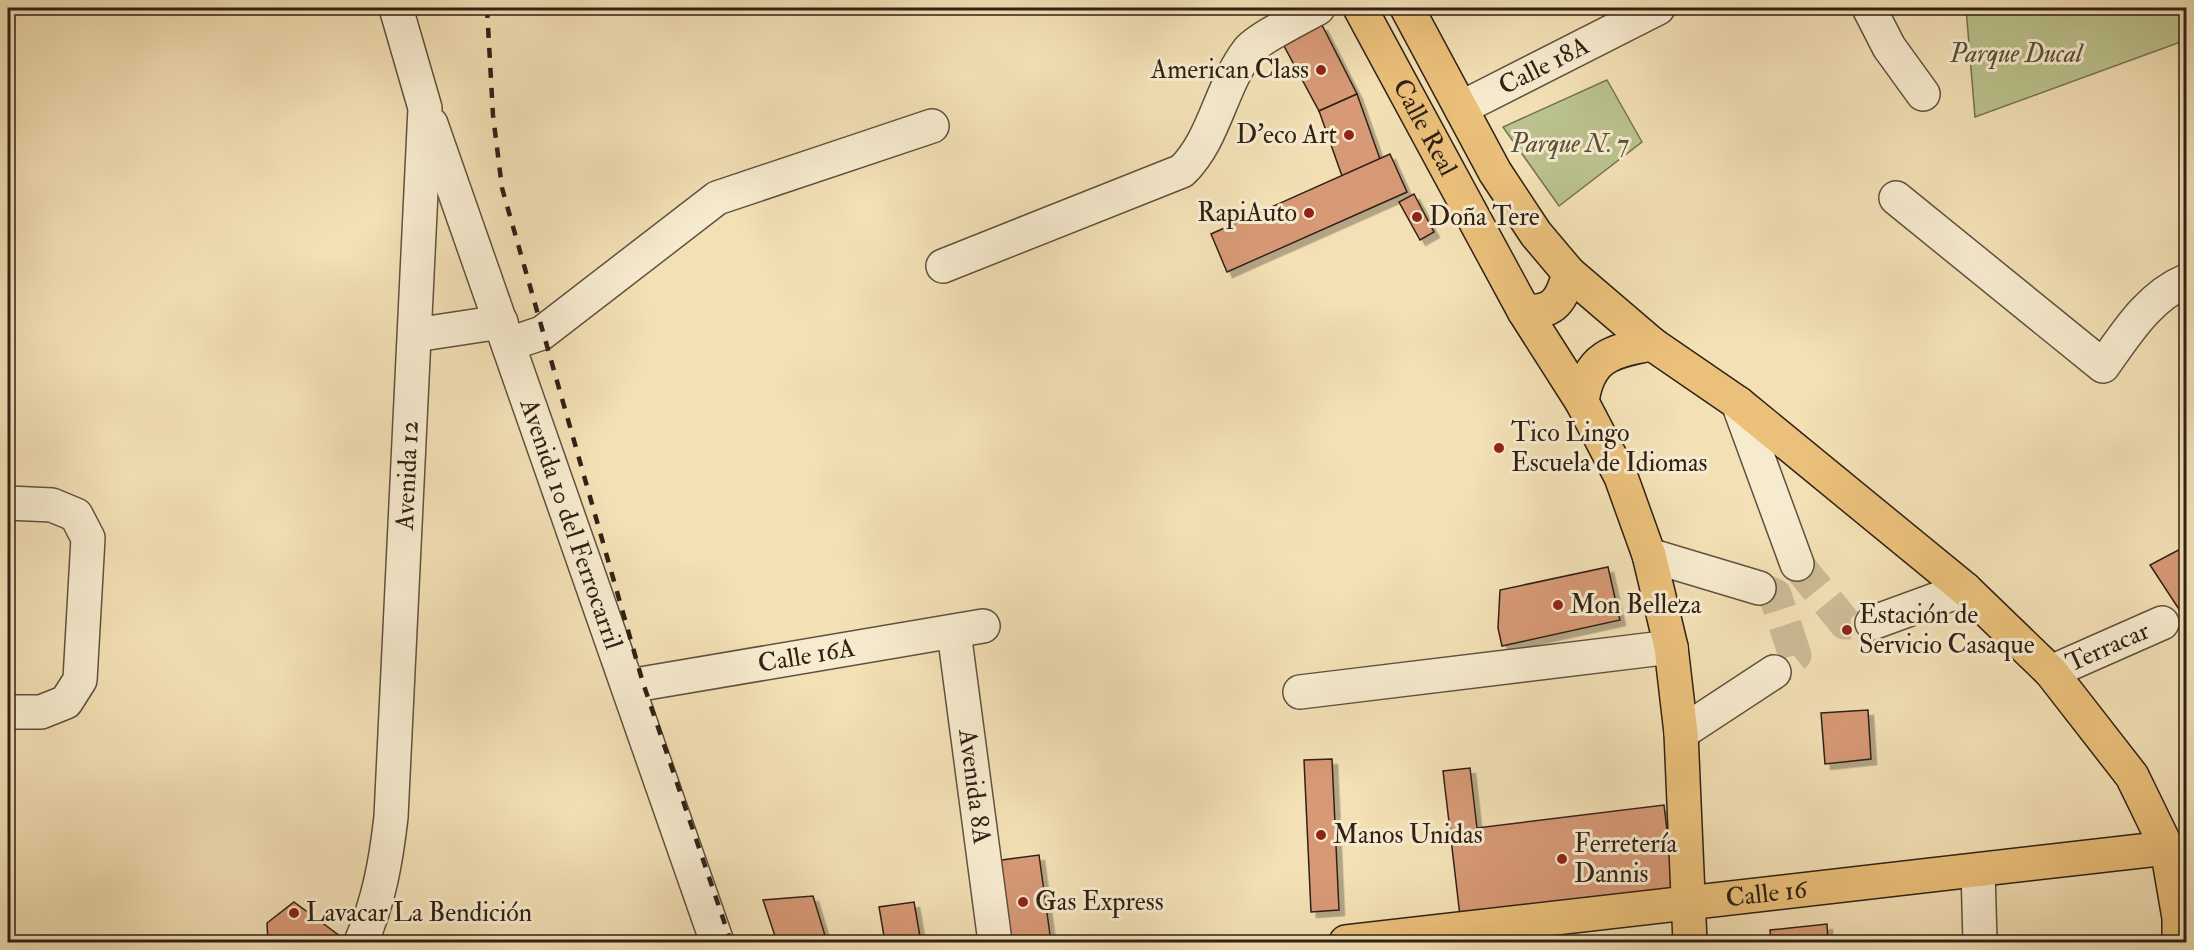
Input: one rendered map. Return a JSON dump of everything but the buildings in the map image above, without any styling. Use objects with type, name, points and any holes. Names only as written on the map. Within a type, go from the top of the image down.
[{"type":"main road","name":"Calle Real","points":[[1360,8],[1524,311],[1582,402],[1621,477],[1649,555],[1671,647],[1681,732],[1690,942]]},
{"type":"main road","name":"Calle Real","points":[[1407,8],[1495,172],[1536,234],[1569,273],[1652,344],[1738,403],[1965,589],[2051,672],[2132,776],[2177,847],[2179,942]]},
{"type":"main road","points":[[1524,311],[1538,313],[1554,306],[1563,293],[1569,273]]},
{"type":"main road","points":[[1582,402],[1585,380],[1599,360],[1621,349],[1652,344]]},
{"type":"main road","name":"Calle 16","points":[[1346,942],[2177,847]]},
{"type":"street","name":"Avenida 12","points":[[361,942],[374,914],[384,872],[391,817],[425,108],[396,8]]},
{"type":"street","points":[[943,266],[1182,171],[1197,156],[1236,70],[1249,49],[1318,8]]},
{"type":"street","name":"Calle 18A","points":[[1461,108],[1658,8]]},
{"type":"street","points":[[1869,8],[1888,47],[1923,94]]},
{"type":"street","name":"Avenida 10 del Ferrocarril","points":[[425,108],[717,942]]},
{"type":"street","points":[[415,335],[542,333],[717,198],[932,126]]},
{"type":"street","points":[[1896,198],[2103,366],[2148,307],[2164,293],[2187,281]]},
{"type":"street","points":[[1738,403],[1797,564]]},
{"type":"street","points":[[8,502],[52,505],[76,515],[88,538],[80,680],[66,702],[41,712],[8,712]]},
{"type":"street","points":[[1649,555],[1759,588]]},
{"type":"street","points":[[1872,623],[1965,589]]},
{"type":"street","name":"Terracar","points":[[2051,672],[2162,623]]},
{"type":"street","name":"Calle 16A","points":[[629,686],[968,629]]},
{"type":"street","name":"Avenida 8A","points":[[968,629],[995,942]]},
{"type":"street","points":[[1300,692],[1671,647]]},
{"type":"street","points":[[1681,732],[1774,672]]},
{"type":"street","points":[[1978,870],[1980,942]]},
{"type":"green space","name":"Parque Ducal","points":[[1966,8],[2186,8],[2186,40],[1975,117]]},
{"type":"green space","name":"Parque N. 7","points":[[1607,80],[1642,142],[1559,206],[1503,127]]},
{"type":"tunnel","points":[[1797,564],[1845,623],[1872,623]]},
{"type":"tunnel","points":[[1759,588],[1775,595],[1795,655],[1774,672]]},
{"type":"railway","points":[[487,8],[493,115],[502,188],[643,683],[731,942]]},
{"type":"place","name":"American Class","points":[[1321,70]]},
{"type":"place","name":"D'eco Art","points":[[1349,135]]},
{"type":"place","name":"RapiAuto","points":[[1309,213]]},
{"type":"place","name":"Doña Tere","points":[[1417,217]]},
{"type":"place","name":"Tico Lingo Escuela de Idiomas","points":[[1499,448]]},
{"type":"place","name":"Mon Belleza","points":[[1558,605]]},
{"type":"place","name":"Estación de Servicio Casaque","points":[[1847,630]]},
{"type":"place","name":"Manos Unidas","points":[[1321,835]]},
{"type":"place","name":"Ferretería Dannis","points":[[1562,859]]},
{"type":"place","name":"Gas Express","points":[[1023,902]]},
{"type":"place","name":"Lavacar La Bendición","points":[[294,913]]}]
